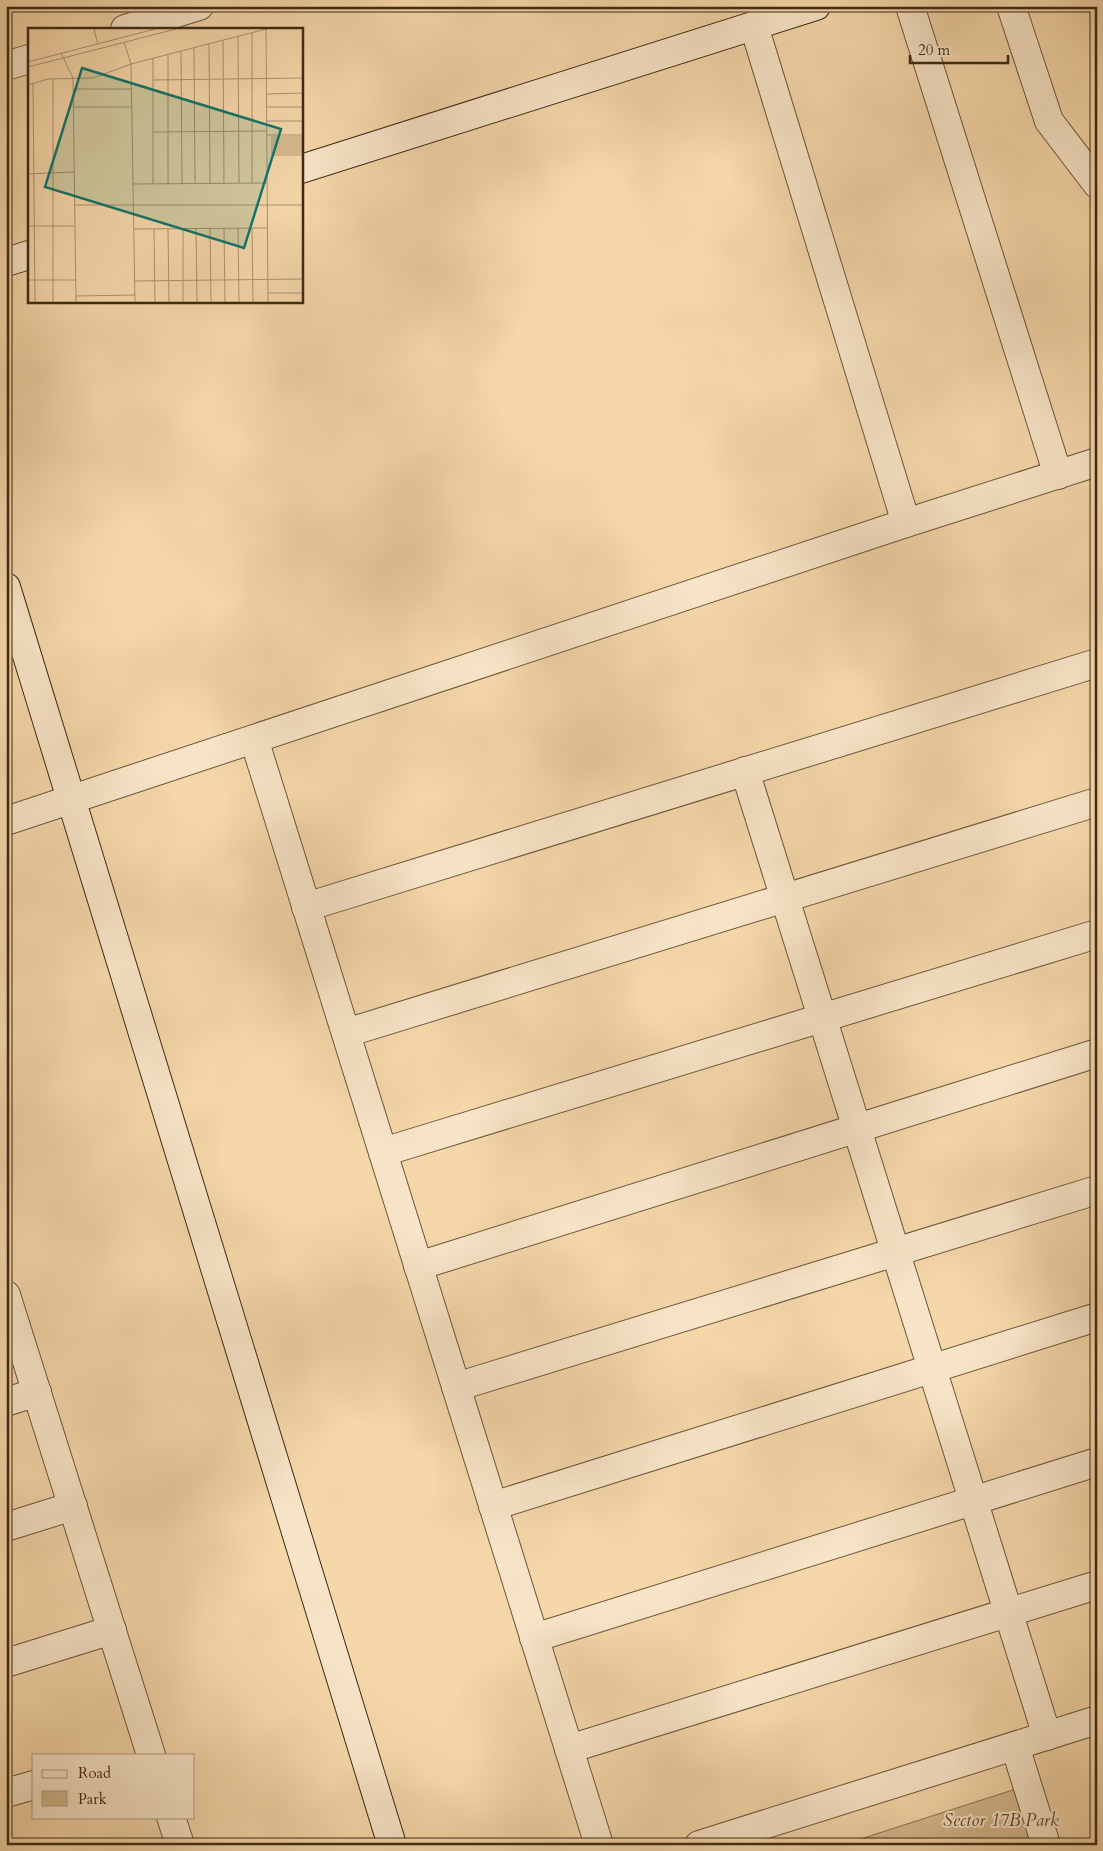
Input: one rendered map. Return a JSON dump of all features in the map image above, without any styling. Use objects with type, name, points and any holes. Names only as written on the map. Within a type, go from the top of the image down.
[{"type":"street","points":[[133,22],[199,6]]},
{"type":"street","points":[[302,169],[816,6]]},
{"type":"street","points":[[910,6],[1058,475]]},
{"type":"street","points":[[1011,6],[1049,121],[1097,184]]},
{"type":"street","points":[[754,26],[906,523]]},
{"type":"street","points":[[6,66],[28,59]]},
{"type":"street","points":[[6,262],[28,255]]},
{"type":"street","points":[[6,821],[906,523],[1097,462]]},
{"type":"street","points":[[6,586],[392,1845]]},
{"type":"street","points":[[306,907],[1097,663]]},
{"type":"street","points":[[254,738],[599,1845]]},
{"type":"street","points":[[745,771],[1047,1736]]},
{"type":"street","points":[[346,1033],[1097,802]]},
{"type":"street","points":[[383,1152],[1097,934]]},
{"type":"street","points":[[418,1266],[1097,1053]]},
{"type":"street","points":[[456,1387],[1097,1190]]},
{"type":"street","points":[[6,1295],[112,1630],[144,1753]]},
{"type":"street","points":[[493,1506],[1097,1318]]},
{"type":"street","points":[[6,1402],[37,1392]]},
{"type":"street","points":[[534,1638],[1097,1462]]},
{"type":"street","points":[[6,1527],[73,1506]]},
{"type":"street","points":[[569,1749],[1097,1585]]},
{"type":"street","points":[[6,1663],[112,1630]]},
{"type":"street","points":[[699,1845],[1097,1720]]},
{"type":"street","points":[[1015,1746],[1046,1845]]},
{"type":"street","points":[[6,1793],[32,1786]]},
{"type":"street","points":[[171,1818],[180,1845]]},
{"type":"green space","name":"Sector 17B Park","points":[[1019,1788],[1037,1845],[848,1845],[848,1843]]}]
